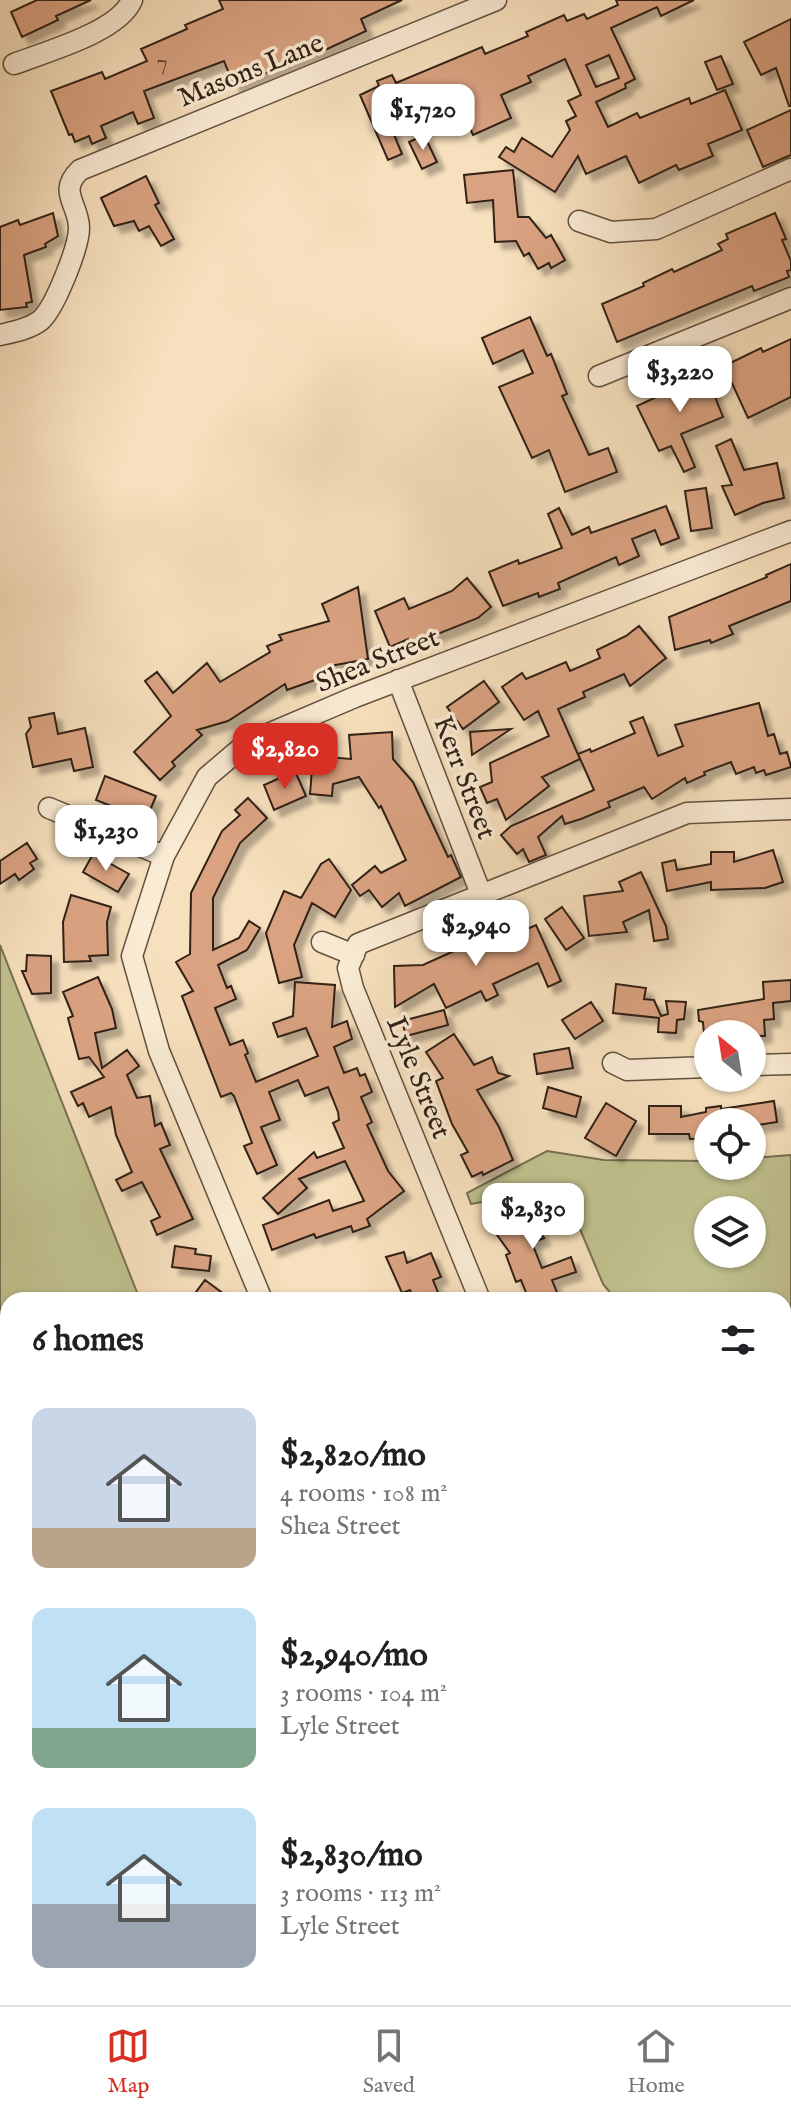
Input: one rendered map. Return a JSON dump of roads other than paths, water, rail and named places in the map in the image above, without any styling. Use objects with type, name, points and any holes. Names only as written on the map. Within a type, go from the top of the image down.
[{"type":"street","points":[[14,64],[108,26],[128,8],[132,0]]},
{"type":"street","name":"Masons Lane","points":[[0,335],[25,329],[40,321],[50,308],[76,244],[79,227],[69,187],[80,170],[496,0]]},
{"type":"street","points":[[579,221],[611,232],[656,229],[791,170]]},
{"type":"street","points":[[599,376],[791,298]]},
{"type":"street","name":"Shea Street","points":[[259,1292],[159,1051],[132,956],[164,856],[207,777],[247,743],[398,680],[791,531]]},
{"type":"street","name":"Kerr Street","points":[[398,680],[481,894]]},
{"type":"street","points":[[49,808],[164,856]]},
{"type":"street","points":[[322,942],[354,955],[358,944],[687,813],[791,809]]},
{"type":"street","name":"Lyle Street","points":[[354,955],[348,968],[353,988],[477,1292]]},
{"type":"street","points":[[613,1063],[627,1070],[694,1068]]},
{"type":"street","points":[[766,1065],[791,1064]]}]
